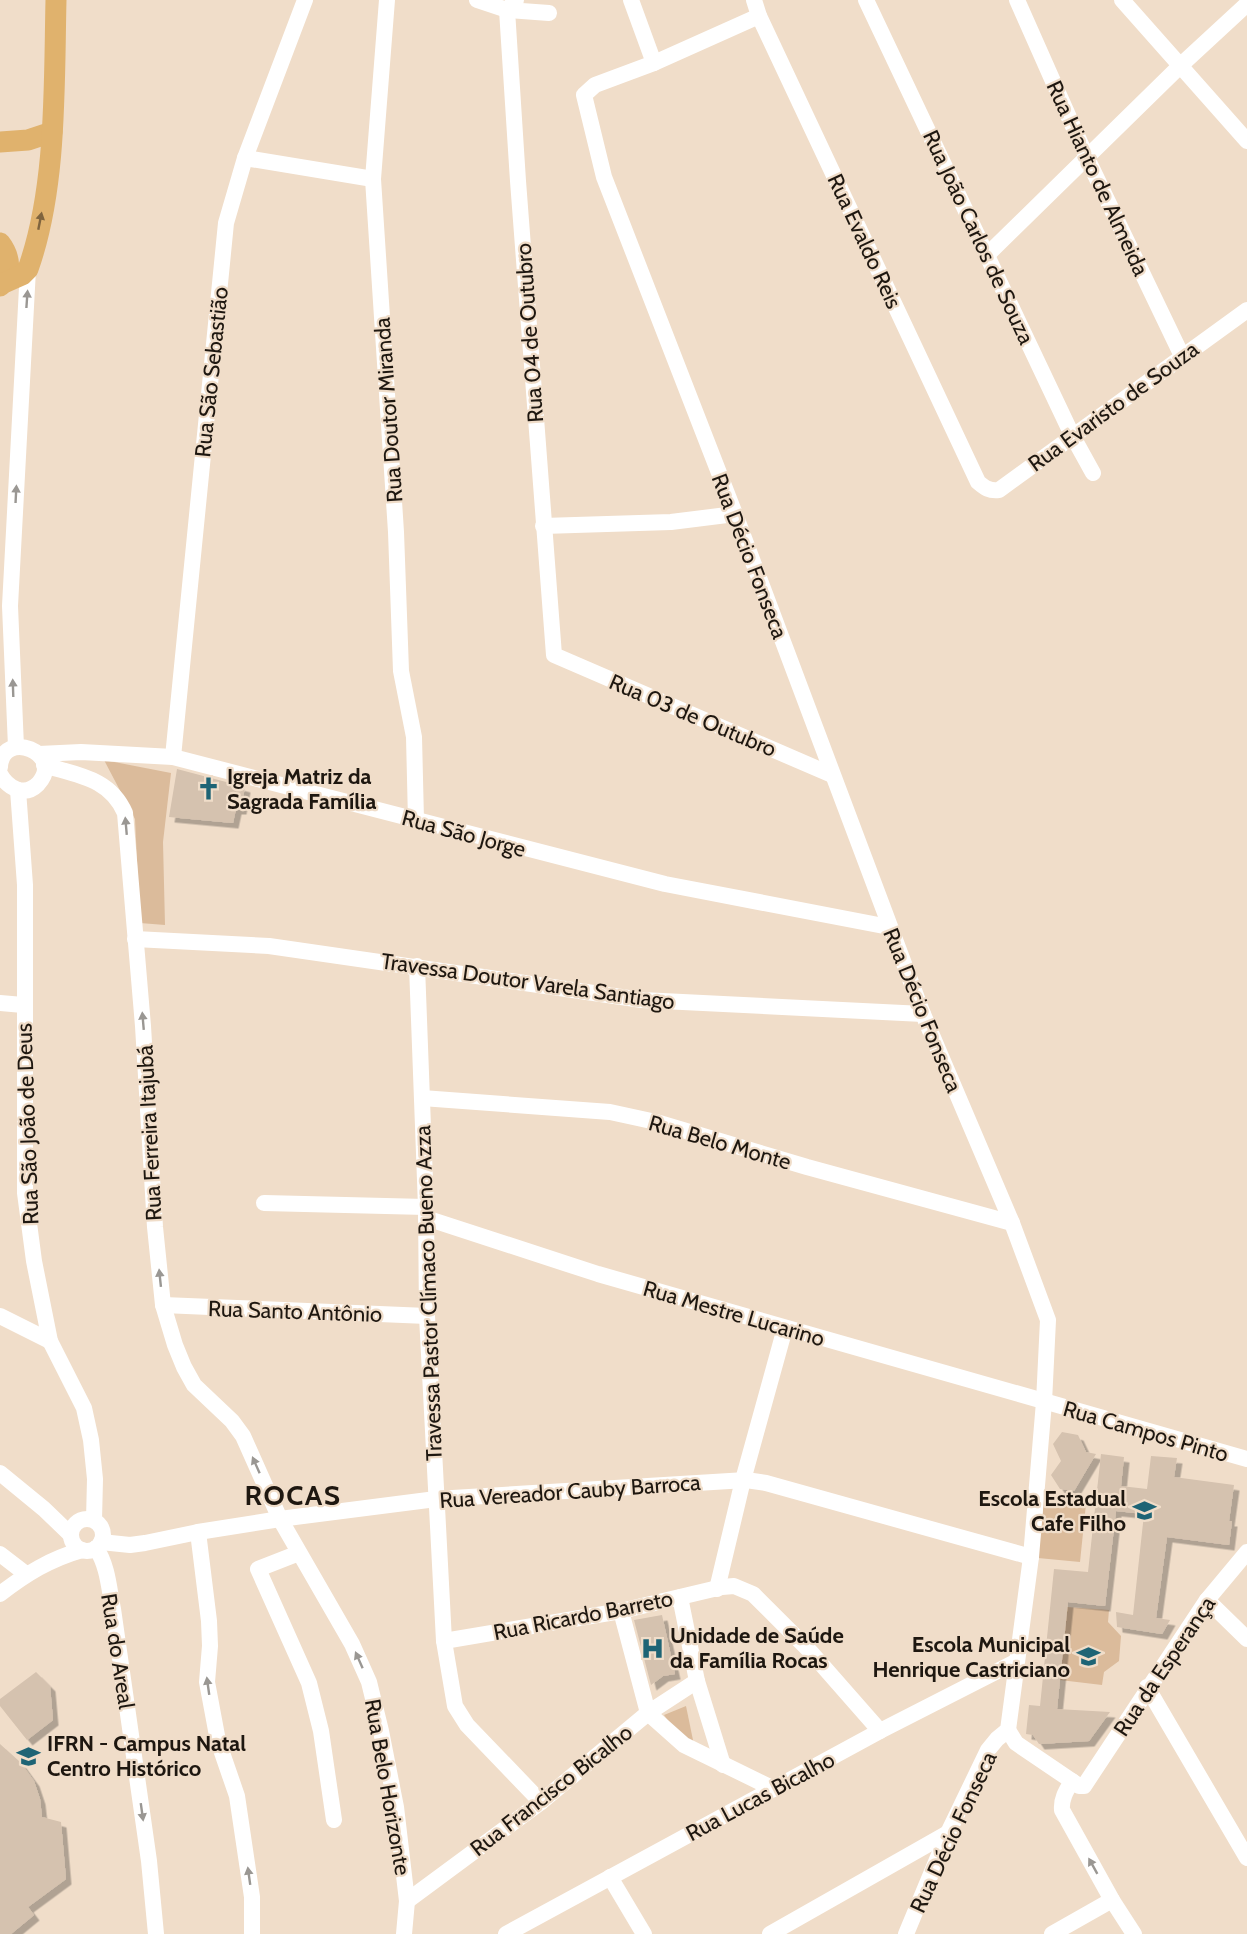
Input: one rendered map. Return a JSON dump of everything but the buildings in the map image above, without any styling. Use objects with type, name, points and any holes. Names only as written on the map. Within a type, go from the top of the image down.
[{"type":"main road","points":[[2,285],[22,275],[28,269],[47,186],[52,132],[57,0]]},
{"type":"main road","points":[[0,142],[28,140],[52,132]]},
{"type":"main road","points":[[0,243],[9,263],[2,285]]},
{"type":"street","name":"Rua São Sebastião","points":[[173,757],[226,223],[245,158],[305,0]]},
{"type":"street","name":"Rua Doutor Miranda","points":[[387,0],[373,179],[396,532],[401,671],[414,737],[416,820]]},
{"type":"street","points":[[477,0],[549,13],[538,0]]},
{"type":"street","points":[[631,0],[654,63],[759,16]]},
{"type":"street","name":"Rua Evaldo Reis","points":[[754,0],[759,16],[978,482]]},
{"type":"street","name":"Rua João Carlos de Souza","points":[[866,0],[1072,435],[1093,473]]},
{"type":"street","name":"Rua Hianto de Almeida","points":[[1017,0],[1087,158],[1182,356]]},
{"type":"street","points":[[1122,0],[1247,141]]},
{"type":"street","points":[[987,255],[1181,65],[1247,4]]},
{"type":"street","name":"Rua 04 de Outubro","points":[[512,5],[543,526],[554,655]]},
{"type":"street","name":"Rua Décio Fonseca","points":[[654,63],[594,85],[584,95],[604,177],[735,514],[922,1014],[1012,1223],[1048,1320],[1044,1402],[1031,1557],[1008,1730],[988,1750],[948,1833],[906,1934]]},
{"type":"street","points":[[245,158],[373,179]]},
{"type":"street","points":[[0,767],[0,762],[6,752],[16,747],[5,607],[28,269]]},
{"type":"street","name":"Rua Evaristo de Souza","points":[[978,482],[986,489],[999,490],[1247,310]]},
{"type":"street","points":[[543,526],[671,522],[735,514]]},
{"type":"street","name":"Rua 03 de Outubro","points":[[554,655],[832,775]]},
{"type":"street","name":"Rua Ferreira Itajubá","points":[[16,747],[28,747],[41,759],[104,785],[120,802],[125,818],[143,1026],[154,1227],[163,1305],[184,1367],[194,1385],[232,1421],[243,1436],[279,1519]]},
{"type":"street","name":"Rua São Jorge","points":[[41,759],[81,752],[173,757],[664,884],[889,927]]},
{"type":"street","points":[[0,800],[16,790],[26,790],[36,786],[43,776],[41,759]]},
{"type":"street","points":[[0,774],[5,783],[16,790]]},
{"type":"street","name":"Rua São João de Deus","points":[[16,790],[25,885],[25,1193],[34,1261],[50,1341],[84,1408],[91,1440],[95,1479],[85,1537]]},
{"type":"street","name":"Travessa Doutor Varela Santiago","points":[[135,939],[269,946],[642,1000],[922,1014]]},
{"type":"street","name":"Travessa Pastor Clímaco Bueno Azza","points":[[417,966],[426,1212],[427,1316],[444,1641],[455,1706],[467,1725],[541,1802]]},
{"type":"street","points":[[0,1003],[24,1005]]},
{"type":"street","name":"Rua Belo Monte","points":[[422,1098],[610,1112],[656,1122],[807,1167],[1012,1223]]},
{"type":"street","name":"Rua Mestre Lucarino","points":[[264,1203],[426,1212],[598,1274],[1044,1402]]},
{"type":"street","name":"Rua Santo Antônio","points":[[163,1305],[427,1316]]},
{"type":"street","points":[[0,1316],[50,1341]]},
{"type":"street","points":[[785,1328],[743,1480],[720,1588],[734,1586],[753,1594],[808,1649],[880,1731]]},
{"type":"street","name":"Rua Campos Pinto","points":[[1044,1402],[1247,1459]]},
{"type":"street","points":[[0,1473],[44,1509],[85,1537],[62,1556],[32,1570],[0,1594]]},
{"type":"street","name":"Rua Vereador Cauby Barroca","points":[[85,1537],[137,1544],[279,1519],[436,1499],[743,1480],[766,1484],[1031,1557]]},
{"type":"street","name":"Rua Belo Horizonte","points":[[279,1519],[352,1644],[369,1682],[396,1808],[407,1901],[404,1934]]},
{"type":"street","points":[[198,1532],[210,1646],[207,1682],[218,1741],[237,1796],[252,1897],[252,1934]]},
{"type":"street","name":"Rua do Areal","points":[[85,1537],[103,1560],[113,1609],[147,1850],[156,1934]]},
{"type":"street","points":[[299,1552],[258,1569],[309,1683],[321,1731],[334,1820]]},
{"type":"street","name":"Rua da Esperança","points":[[1134,1934],[1112,1900],[1062,1810],[1064,1794],[1079,1783],[1207,1600],[1247,1552]]},
{"type":"street","points":[[0,1554],[32,1570]]},
{"type":"street","name":"Rua Ricardo Barreto","points":[[444,1641],[621,1611],[720,1588]]},
{"type":"street","points":[[680,1597],[697,1681],[723,1765]]},
{"type":"street","points":[[1207,1600],[1247,1639]]},
{"type":"street","points":[[621,1611],[648,1713],[684,1745],[774,1789]]},
{"type":"street","name":"Rua Lucas Bicalho","points":[[506,1934],[880,1731],[1017,1661]]},
{"type":"street","name":"Rua Francisco Bicalho","points":[[407,1901],[541,1802],[648,1713],[697,1681]]},
{"type":"street","points":[[1147,1687],[1247,1858]]},
{"type":"street","points":[[1008,1730],[1016,1743],[1079,1783]]},
{"type":"street","points":[[770,1934],[948,1833]]},
{"type":"street","points":[[610,1877],[644,1934]]},
{"type":"street","points":[[1052,1934],[1112,1900]]},
{"type":"shaded area","points":[[104,760],[171,773],[163,842],[165,925],[140,923],[135,819]]},
{"type":"shaded area","points":[[1044,1499],[1086,1504],[1080,1562],[1038,1558]]},
{"type":"shaded area","points":[[1067,1607],[1109,1610],[1108,1622],[1121,1636],[1119,1661],[1104,1672],[1102,1685],[1060,1680]]},
{"type":"shaded area","points":[[686,1706],[694,1745],[684,1743],[664,1715]]},
{"type":"place","name":"Igreja Matriz da Sagrada Família","points":[[209,789]]},
{"type":"place","name":"Escola Estadual Cafe Filho","points":[[1144,1511]]},
{"type":"place","name":"Unidade de Saúde da Família Rocas","points":[[652,1648]]},
{"type":"place","name":"Escola Municipal Henrique Castriciano","points":[[1088,1657]]},
{"type":"place","name":"IFRN - Campus Natal Centro Histórico","points":[[29,1756]]},
{"type":"district","name":"ROCAS","points":[[293,1495]]}]
